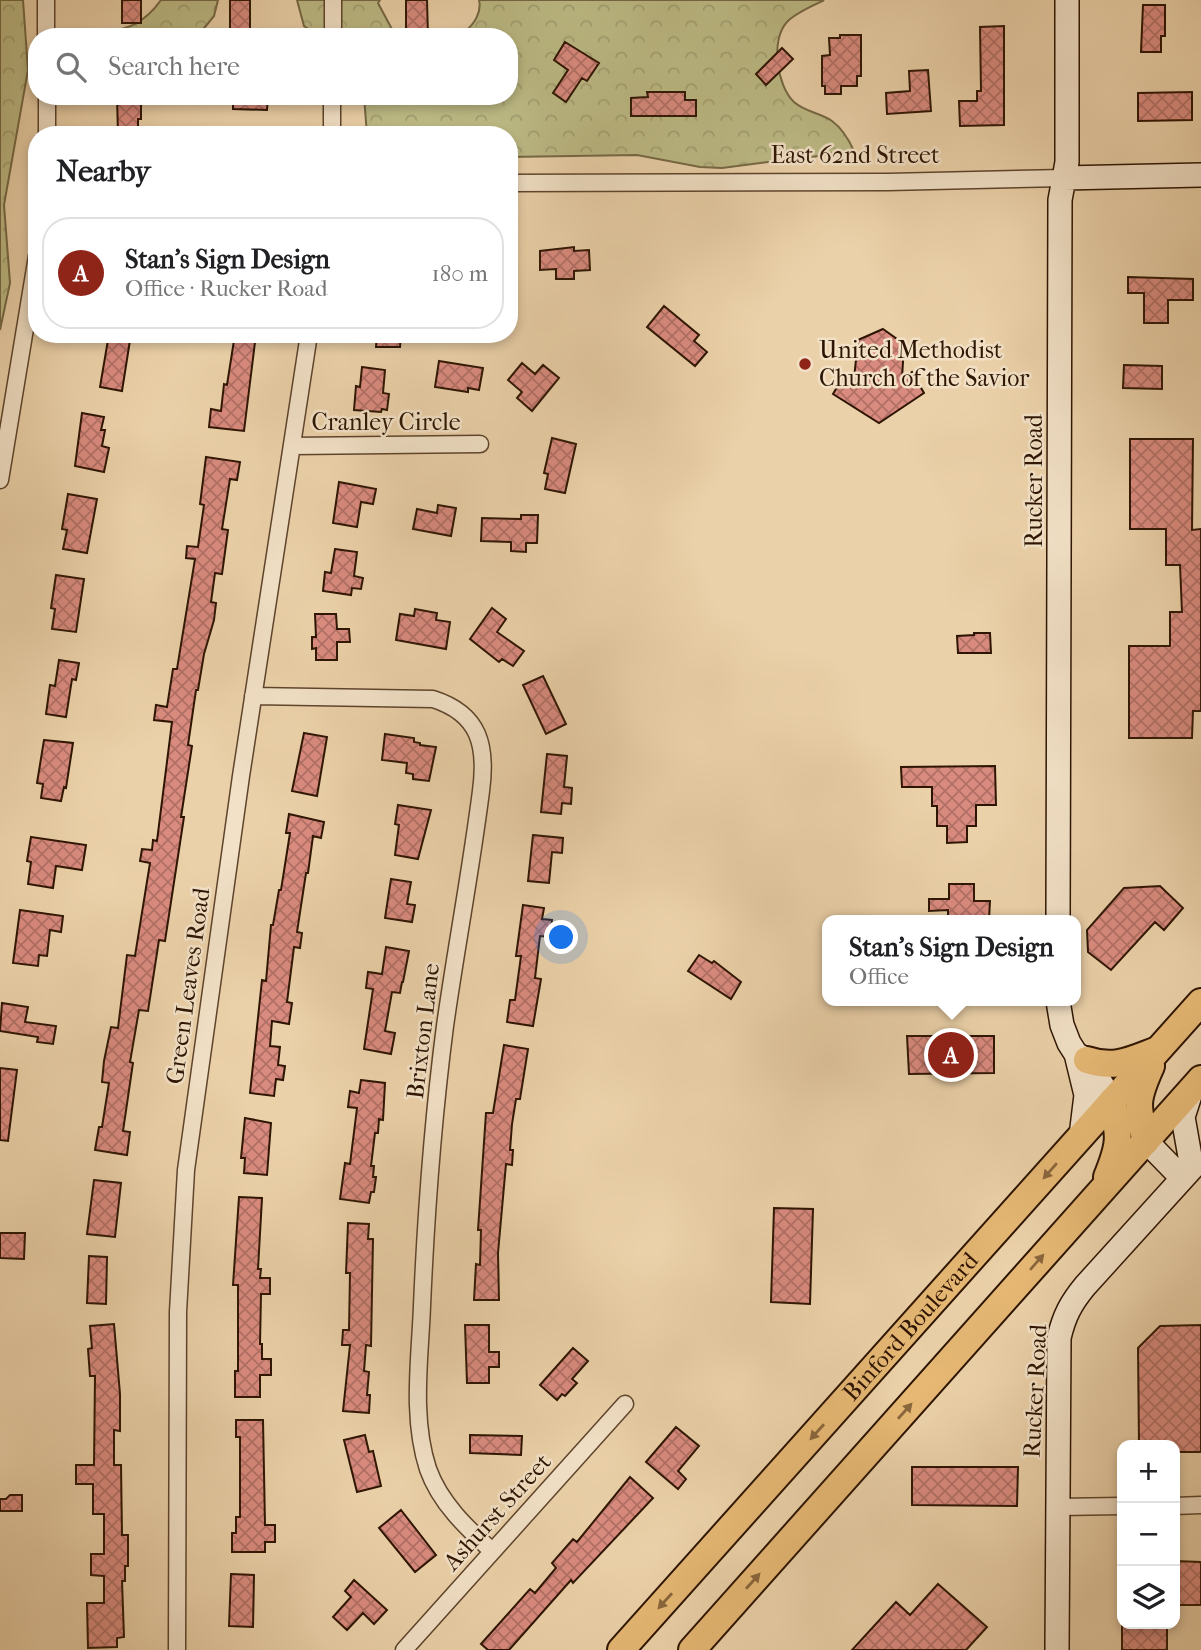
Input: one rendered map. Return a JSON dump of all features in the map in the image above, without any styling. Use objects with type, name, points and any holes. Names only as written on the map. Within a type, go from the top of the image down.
[{"type":"main road","name":"Binford Boulevard","points":[[621,1650],[1201,1002]]},
{"type":"main road","points":[[1082,1057],[1108,1065],[1119,1064],[1159,1049]]},
{"type":"main road","points":[[1146,1141],[1139,1116],[1139,1092],[1159,1049]]},
{"type":"main road","name":"Binford Boulevard","points":[[692,1650],[1196,1084]]},
{"type":"main road","points":[[1102,1188],[1118,1150],[1118,1127],[1112,1101]]},
{"type":"street","points":[[46,0],[46,28]]},
{"type":"street","points":[[333,0],[333,28]]},
{"type":"street","name":"Rucker Road","points":[[1058,915],[1060,200],[1067,162],[1067,0]]},
{"type":"street","points":[[47,105],[47,126]]},
{"type":"street","points":[[332,105],[332,126]]},
{"type":"street","name":"East 62nd Street","points":[[518,183],[888,182],[1201,175]]},
{"type":"street","points":[[0,480],[28,311]]},
{"type":"street","name":"Green Leaves Road","points":[[177,1650],[178,1312],[182,1213],[189,1141],[253,696],[308,343]]},
{"type":"street","name":"Cranley Circle","points":[[292,446],[480,444]]},
{"type":"street","name":"Brixton Lane","points":[[253,696],[433,699],[447,703],[465,716],[477,733],[482,747],[484,762],[481,791],[450,993],[434,1130],[426,1222],[418,1401],[429,1471],[441,1495],[470,1531],[492,1551]]},
{"type":"street","points":[[1059,1006],[1064,1034],[1112,1101]]},
{"type":"street","points":[[1081,1136],[1086,1095],[1082,1057]]},
{"type":"street","points":[[1192,1168],[1184,1117],[1196,1084]]},
{"type":"street","points":[[1146,1141],[1192,1168]]},
{"type":"street","name":"Rucker Road","points":[[1057,1650],[1059,1338],[1063,1318],[1070,1304],[1085,1286],[1192,1168]]},
{"type":"street","name":"Ashurst Street","points":[[404,1650],[625,1404]]},
{"type":"street","points":[[1058,1507],[1117,1506]]},
{"type":"street","points":[[1180,1506],[1201,1506]]},
{"type":"green space","points":[[0,0],[23,0],[28,70],[4,205],[10,283],[0,330]]},
{"type":"green space","points":[[161,0],[218,0],[214,16],[204,28],[124,28],[143,19]]},
{"type":"green space","points":[[297,0],[380,0],[378,3],[391,28],[307,28],[304,26]]},
{"type":"green space","points":[[479,0],[824,0],[795,16],[782,30],[777,51],[780,74],[788,95],[794,102],[836,124],[854,151],[789,162],[722,168],[700,167],[637,155],[518,157],[518,126],[366,126],[365,105],[518,105],[518,28],[469,28],[479,9]]},
{"type":"building","points":[[122,0],[141,0],[141,23],[122,23]]},
{"type":"building","points":[[230,0],[250,0],[250,28],[230,28]]},
{"type":"building","points":[[406,0],[427,0],[428,28],[406,28]]},
{"type":"building","points":[[1143,5],[1165,5],[1165,36],[1161,36],[1161,52],[1141,52]]},
{"type":"building","points":[[1004,26],[1004,125],[960,126],[959,101],[977,101],[977,91],[981,91],[980,27]]},
{"type":"building","points":[[840,35],[861,35],[861,76],[857,76],[857,86],[841,86],[841,94],[825,94],[825,86],[822,86],[822,56],[830,55],[829,38],[840,38]]},
{"type":"building","points":[[565,42],[599,63],[587,81],[582,78],[566,102],[553,93],[568,70],[554,60]]},
{"type":"building","points":[[782,48],[793,59],[766,85],[756,74]]},
{"type":"building","points":[[928,70],[931,111],[887,114],[886,93],[910,91],[909,71]]},
{"type":"building","points":[[647,92],[685,92],[685,100],[696,100],[696,116],[631,116],[631,98],[648,97]]},
{"type":"building","points":[[1192,92],[1192,120],[1138,121],[1138,93]]},
{"type":"building","points":[[117,105],[141,105],[138,126],[118,126]]},
{"type":"building","points":[[233,105],[267,105],[267,110],[233,109]]},
{"type":"building","points":[[574,247],[574,251],[589,250],[590,270],[574,271],[574,279],[556,279],[556,269],[540,270],[540,251]]},
{"type":"building","points":[[1128,277],[1193,279],[1193,300],[1168,300],[1168,323],[1144,323],[1144,293],[1128,293]]},
{"type":"building","points":[[664,306],[699,335],[694,341],[707,352],[695,366],[647,327]]},
{"type":"building","points":[[883,329],[904,344],[902,379],[912,372],[924,393],[879,423],[833,394],[845,374],[854,379],[858,340]]},
{"type":"building","points":[[107,343],[130,343],[122,391],[100,387]]},
{"type":"building","points":[[234,343],[255,343],[244,431],[209,427],[211,409],[221,411],[224,384],[227,385]]},
{"type":"building","points":[[376,343],[400,343],[400,347],[376,347]]},
{"type":"building","points":[[439,361],[483,368],[479,390],[468,388],[468,392],[435,387]]},
{"type":"building","points":[[522,363],[535,374],[543,365],[559,378],[532,411],[517,398],[522,392],[508,380]]},
{"type":"building","points":[[1124,365],[1162,366],[1162,389],[1123,388]]},
{"type":"building","points":[[362,367],[385,370],[383,393],[389,394],[387,410],[354,410],[356,386],[360,387]]},
{"type":"building","points":[[82,413],[104,417],[102,446],[109,448],[104,472],[75,466]]},
{"type":"building","points":[[552,438],[576,444],[565,493],[545,489],[548,474],[544,473]]},
{"type":"building","points":[[1130,439],[1193,439],[1192,530],[1201,529],[1201,711],[1193,711],[1192,738],[1129,738],[1129,646],[1170,646],[1170,612],[1182,612],[1180,565],[1166,565],[1166,529],[1130,529]]},
{"type":"building","points":[[206,457],[240,462],[237,480],[230,479],[222,529],[228,530],[222,574],[215,573],[211,602],[216,603],[214,620],[196,690],[188,745],[192,746],[181,817],[184,817],[165,941],[159,940],[148,1011],[139,1010],[130,1062],[133,1063],[123,1131],[130,1132],[127,1155],[95,1150],[99,1127],[102,1127],[109,1083],[102,1082],[104,1061],[111,1027],[118,1028],[127,955],[135,956],[150,863],[140,861],[142,849],[152,850],[153,840],[157,841],[172,722],[154,720],[156,705],[167,707],[173,669],[177,669],[195,559],[186,558],[187,546],[198,547],[204,505],[200,504]]},
{"type":"building","points":[[339,482],[376,489],[373,504],[361,502],[357,527],[333,523]]},
{"type":"building","points":[[68,494],[97,499],[87,553],[63,549],[67,530],[62,529]]},
{"type":"building","points":[[438,505],[456,508],[451,536],[413,529],[417,509],[437,513]]},
{"type":"building","points":[[521,515],[538,515],[537,543],[526,543],[526,552],[511,551],[511,542],[481,541],[482,518],[521,519]]},
{"type":"building","points":[[335,549],[357,552],[354,576],[363,578],[361,589],[352,588],[351,595],[323,591],[325,572],[331,573]]},
{"type":"building","points":[[56,575],[84,579],[76,632],[52,629],[55,609],[51,608]]},
{"type":"building","points":[[492,608],[506,619],[497,632],[524,651],[513,666],[502,659],[499,662],[470,639]]},
{"type":"building","points":[[415,609],[437,613],[436,620],[450,622],[446,649],[396,640],[400,614],[414,616]]},
{"type":"building","points":[[315,614],[336,614],[337,629],[349,629],[350,642],[337,642],[337,660],[316,660],[316,648],[312,649],[312,637],[316,637]]},
{"type":"building","points":[[990,633],[991,653],[958,653],[957,636]]},
{"type":"building","points":[[59,660],[79,663],[76,680],[72,679],[66,717],[46,714],[50,685],[55,686]]},
{"type":"building","points":[[543,676],[566,724],[546,734],[523,685]]},
{"type":"building","points":[[304,733],[327,737],[317,796],[292,791]]},
{"type":"building","points":[[385,734],[414,738],[414,742],[420,745],[436,747],[429,781],[413,779],[413,774],[406,773],[407,763],[382,760]]},
{"type":"building","points":[[44,740],[73,743],[66,788],[64,787],[61,801],[41,798],[43,784],[37,783]]},
{"type":"building","points":[[547,754],[567,756],[564,787],[572,788],[571,804],[562,803],[561,814],[541,812]]},
{"type":"building","points":[[995,766],[996,805],[976,805],[976,826],[967,826],[967,842],[947,843],[947,826],[937,826],[937,806],[932,806],[932,787],[902,787],[901,767]]},
{"type":"building","points":[[398,805],[431,810],[418,859],[395,855],[399,825],[395,824]]},
{"type":"building","points":[[289,814],[324,822],[321,838],[313,836],[306,873],[297,932],[302,933],[300,948],[294,947],[287,1002],[292,1003],[289,1024],[272,1021],[270,1046],[280,1047],[278,1065],[285,1066],[283,1080],[276,1079],[274,1096],[250,1093],[262,980],[266,981],[271,925],[281,890],[290,833],[286,833]]},
{"type":"building","points":[[533,835],[563,838],[562,853],[552,852],[549,883],[528,881]]},
{"type":"building","points":[[31,837],[86,845],[82,870],[56,866],[53,888],[28,884],[31,862],[27,861]]},
{"type":"building","points":[[391,879],[411,882],[407,904],[415,905],[412,922],[385,918]]},
{"type":"building","points":[[949,884],[974,884],[974,901],[990,901],[989,915],[948,915],[948,910],[929,911],[929,899],[949,899]]},
{"type":"building","points":[[1160,886],[1183,908],[1164,930],[1155,922],[1111,970],[1088,952],[1087,930],[1124,888]]},
{"type":"building","points":[[523,905],[544,908],[542,919],[552,920],[550,937],[540,936],[535,978],[541,979],[533,1026],[507,1022],[510,1000],[515,1000],[521,956],[516,956]]},
{"type":"building","points":[[20,910],[63,916],[61,932],[50,930],[47,956],[39,955],[38,966],[13,963]]},
{"type":"building","points":[[386,947],[409,951],[400,993],[392,992],[385,1031],[395,1033],[391,1054],[364,1049],[373,989],[366,988],[368,972],[382,974]]},
{"type":"building","points":[[699,955],[712,963],[714,961],[741,982],[731,999],[688,971]]},
{"type":"building","points":[[2,1003],[28,1007],[25,1022],[56,1026],[53,1044],[37,1042],[38,1037],[0,1031]]},
{"type":"building","points":[[907,1036],[994,1036],[994,1073],[909,1074]]},
{"type":"building","points":[[504,1045],[528,1049],[520,1099],[516,1099],[512,1124],[512,1165],[506,1164],[498,1253],[499,1300],[474,1300],[476,1264],[480,1265],[481,1230],[478,1230],[486,1113],[493,1113]]},
{"type":"building","points":[[0,1068],[17,1070],[8,1141],[0,1140]]},
{"type":"building","points":[[361,1080],[385,1083],[383,1120],[379,1119],[378,1133],[375,1133],[371,1166],[374,1166],[373,1177],[376,1177],[374,1192],[371,1192],[369,1203],[340,1199],[345,1163],[350,1164],[357,1108],[348,1107],[350,1091],[359,1093]]},
{"type":"building","points":[[245,1118],[271,1123],[267,1175],[244,1173],[245,1158],[241,1158]]},
{"type":"building","points":[[94,1180],[121,1183],[115,1237],[87,1234]]},
{"type":"building","points":[[239,1197],[262,1198],[258,1269],[261,1269],[260,1278],[270,1278],[270,1294],[261,1294],[260,1344],[262,1359],[271,1359],[271,1375],[260,1375],[260,1397],[235,1397],[235,1371],[238,1371],[238,1285],[233,1285]]},
{"type":"building","points":[[774,1208],[813,1209],[810,1304],[771,1302]]},
{"type":"building","points":[[348,1223],[369,1224],[368,1239],[373,1239],[371,1346],[366,1345],[364,1371],[369,1372],[369,1413],[343,1411],[350,1345],[342,1345],[343,1330],[349,1330],[350,1273],[346,1273]]},
{"type":"building","points":[[0,1233],[25,1233],[24,1259],[0,1258]]},
{"type":"building","points":[[89,1256],[107,1257],[106,1304],[87,1303]]},
{"type":"building","points":[[114,1324],[120,1431],[114,1430],[114,1465],[121,1465],[122,1535],[128,1535],[128,1566],[125,1566],[125,1581],[122,1581],[124,1637],[117,1638],[117,1647],[88,1648],[87,1603],[104,1603],[104,1576],[91,1575],[91,1554],[104,1554],[104,1514],[93,1514],[93,1484],[76,1484],[76,1465],[94,1465],[95,1376],[90,1376],[90,1326]]},
{"type":"building","points":[[465,1325],[489,1325],[489,1352],[499,1352],[499,1367],[489,1367],[489,1383],[467,1383]]},
{"type":"building","points":[[1201,1325],[1201,1452],[1180,1452],[1180,1440],[1139,1440],[1138,1348],[1160,1326]]},
{"type":"building","points":[[573,1348],[588,1361],[572,1379],[577,1383],[565,1396],[562,1394],[557,1400],[540,1385]]},
{"type":"building","points":[[236,1420],[263,1420],[265,1525],[275,1525],[275,1542],[265,1542],[265,1552],[232,1552],[232,1533],[236,1533],[236,1517],[240,1517],[240,1437],[236,1437]]},
{"type":"building","points":[[676,1427],[699,1446],[678,1471],[686,1479],[678,1489],[646,1462]]},
{"type":"building","points":[[365,1435],[369,1452],[373,1451],[381,1486],[357,1492],[344,1440]]},
{"type":"building","points":[[470,1435],[522,1436],[521,1455],[470,1453]]},
{"type":"building","points":[[912,1467],[1018,1467],[1017,1506],[912,1505]]},
{"type":"building","points":[[630,1477],[653,1498],[573,1583],[571,1580],[509,1650],[488,1650],[481,1644],[530,1589],[535,1593],[556,1568],[552,1563],[573,1539],[577,1542]]},
{"type":"building","points":[[10,1495],[22,1495],[22,1511],[0,1511],[0,1499],[6,1499]]},
{"type":"building","points":[[401,1510],[436,1555],[415,1572],[379,1528]]},
{"type":"building","points":[[1180,1561],[1201,1562],[1201,1605],[1180,1605]]},
{"type":"building","points":[[231,1574],[254,1575],[253,1627],[229,1626]]},
{"type":"building","points":[[354,1580],[387,1610],[374,1624],[363,1613],[347,1630],[333,1617],[351,1597],[345,1591]]},
{"type":"building","points":[[938,1584],[987,1627],[966,1650],[852,1650],[896,1602],[910,1615]]},
{"type":"building","points":[[1122,1629],[1167,1629],[1167,1650],[1122,1650]]},
{"type":"place","name":"United Methodist Church of the Savior","points":[[805,364]]},
{"type":"place","name":"Stan's Sign Design","points":[[951,1055]]}]
